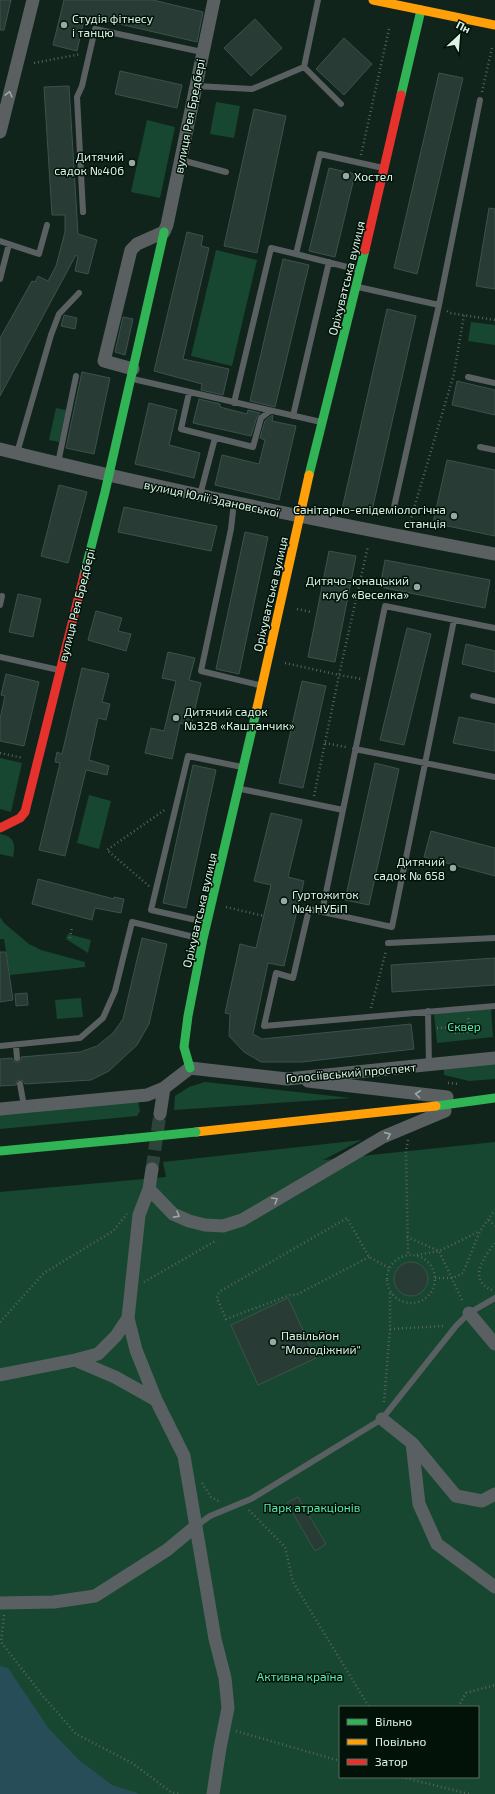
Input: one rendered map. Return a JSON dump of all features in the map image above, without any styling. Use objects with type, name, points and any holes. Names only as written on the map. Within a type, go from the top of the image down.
[{"type":"main road","points":[[373,0],[495,25]]},
{"type":"main road","name":"Оріхуватська вулиця","points":[[190,1068],[184,1047],[188,1016],[203,940],[239,789],[261,686],[322,423],[360,270],[421,10]]},
{"type":"main road","name":"вулиця Рея Бредбері","points":[[0,828],[20,818],[25,812],[108,475],[164,232]]},
{"type":"main road","points":[[0,1151],[402,1110],[495,1098]]},
{"type":"street","points":[[0,132],[2,117],[33,0]]},
{"type":"street","name":"вулиця Рея Бредбері","points":[[164,232],[181,160],[202,52],[214,0]]},
{"type":"street","points":[[132,373],[104,362],[132,250],[137,244],[164,232]]},
{"type":"street","name":"вулиця Юлії Здановської","points":[[0,449],[108,475],[300,517],[495,554]]},
{"type":"street","name":"Голосіївський проспект","points":[[190,1068],[287,1079],[495,1058]]},
{"type":"street","points":[[0,1109],[147,1095],[164,1088],[190,1068]]},
{"type":"street","points":[[287,1079],[471,1100]]},
{"type":"street","points":[[160,1114],[164,1088]]},
{"type":"street","points":[[149,1188],[173,1214],[189,1221],[205,1225],[223,1226],[242,1220],[383,1137],[471,1100]]},
{"type":"street","points":[[152,1169],[149,1188],[139,1215],[128,1318],[136,1350],[156,1400],[184,1456],[215,1639],[225,1678],[228,1708],[213,1794]]},
{"type":"street","points":[[469,1312],[495,1344]]},
{"type":"street","points":[[0,1375],[98,1354],[116,1336],[128,1318]]},
{"type":"street","points":[[75,1360],[115,1377],[156,1400]]},
{"type":"street","points":[[382,1419],[412,1443],[456,1496],[482,1501],[495,1494]]},
{"type":"street","points":[[412,1443],[419,1504],[437,1544],[495,1587]]},
{"type":"street","points":[[2,1602],[54,1602],[95,1596],[167,1550],[196,1526]]},
{"type":"lane","points":[[304,67],[318,0]]},
{"type":"lane","points":[[83,212],[77,97],[82,86],[95,29],[202,52]]},
{"type":"lane","points":[[196,86],[252,89],[304,67]]},
{"type":"lane","points":[[304,67],[341,104]]},
{"type":"lane","points":[[394,507],[439,305],[480,100]]},
{"type":"lane","points":[[296,254],[320,154],[384,168]]},
{"type":"lane","points":[[181,160],[226,172]]},
{"type":"lane","points":[[0,241],[39,254],[47,225]]},
{"type":"lane","points":[[0,279],[9,244]]},
{"type":"lane","points":[[234,403],[271,248],[360,270]]},
{"type":"lane","points":[[293,416],[329,262]]},
{"type":"lane","points":[[356,286],[439,305]]},
{"type":"lane","points":[[17,453],[51,335],[59,314],[79,293]]},
{"type":"lane","points":[[132,373],[189,393],[322,423]]},
{"type":"lane","points":[[58,463],[76,376]]},
{"type":"lane","points":[[468,376],[495,383]]},
{"type":"lane","points":[[189,393],[181,430],[254,447],[261,418],[270,411]]},
{"type":"lane","points":[[200,494],[215,438]]},
{"type":"lane","points":[[480,447],[495,450]]},
{"type":"lane","points":[[234,502],[232,521],[201,671],[261,686]]},
{"type":"lane","points":[[0,605],[2,596]]},
{"type":"lane","points":[[322,912],[385,606],[495,628]]},
{"type":"lane","points":[[454,620],[392,927],[309,909],[292,978],[276,973],[264,1026],[495,1006]]},
{"type":"lane","points":[[0,657],[60,670]]},
{"type":"lane","points":[[473,696],[495,701]]},
{"type":"lane","points":[[355,749],[495,777]]},
{"type":"lane","points":[[207,922],[151,910],[155,891],[188,756],[243,767]]},
{"type":"lane","points":[[239,789],[343,810]]},
{"type":"lane","points":[[0,1046],[80,1038],[103,1018],[115,991],[132,922],[203,940]]},
{"type":"lane","points":[[388,943],[495,938]]},
{"type":"lane","points":[[428,1012],[429,1065]]},
{"type":"lane","points":[[16,1045],[17,1058]]},
{"type":"lane","points":[[20,1084],[24,1106]]},
{"type":"lane","points":[[196,1526],[210,1516],[251,1499],[382,1419],[456,1326],[469,1312],[495,1298]]},
{"type":"path","points":[[359,162],[390,29]]},
{"type":"path","points":[[480,100],[492,48]]},
{"type":"path","points":[[34,63],[89,53]]},
{"type":"path","points":[[450,313],[495,320]]},
{"type":"path","points":[[409,528],[454,374],[464,315]]},
{"type":"path","points":[[312,804],[368,546]]},
{"type":"path","points":[[297,609],[311,612]]},
{"type":"path","points":[[285,662],[369,681]]},
{"type":"path","points":[[325,742],[355,749]]},
{"type":"path","points":[[0,753],[37,761]]},
{"type":"path","points":[[155,891],[107,850],[177,801]]},
{"type":"path","points":[[226,907],[264,916]]},
{"type":"path","points":[[70,938],[72,927]]},
{"type":"path","points":[[369,1017],[388,943]]},
{"type":"path","points":[[457,1018],[452,1018],[453,1033],[470,1032],[468,1017],[463,1018]]},
{"type":"path","points":[[428,1029],[452,1027]]},
{"type":"path","points":[[408,1138],[406,1151],[408,1255]]},
{"type":"path","points":[[435,1278],[453,1278],[463,1273],[480,1231],[495,1210]]},
{"type":"path","points":[[0,1322],[44,1273],[113,1231],[128,1213]]},
{"type":"path","points":[[369,1257],[296,1295],[290,1294],[226,1319],[217,1298],[219,1292],[348,1218],[369,1257],[389,1268]]},
{"type":"path","points":[[488,1220],[495,1226]]},
{"type":"path","points":[[382,1419],[390,1330],[390,1291],[387,1279],[389,1268],[394,1261],[401,1257],[439,1251],[480,1231]]},
{"type":"path","points":[[407,1237],[439,1251],[469,1312]]},
{"type":"path","points":[[131,1289],[217,1240]]},
{"type":"path","points":[[495,1243],[486,1255],[479,1271],[480,1280],[484,1286],[495,1291]]},
{"type":"path","points":[[390,1291],[395,1297],[409,1303],[417,1302],[430,1293],[435,1278],[433,1270],[424,1258],[416,1255]]},
{"type":"path","points":[[390,1330],[456,1326]]},
{"type":"path","points":[[199,1479],[211,1497],[229,1508]]},
{"type":"path","points":[[241,1502],[285,1547],[293,1582],[367,1706]]},
{"type":"path","points":[[2,1602],[1,1641],[47,1701],[76,1734],[132,1763],[171,1792],[179,1794]]},
{"type":"path","points":[[459,1706],[466,1693],[495,1685]]},
{"type":"path","points":[[224,1728],[339,1761]]},
{"type":"path","points":[[412,1778],[469,1794]]},
{"type":"green space","points":[[216,102],[240,106],[234,138],[210,134]]},
{"type":"green space","points":[[147,120],[175,127],[160,198],[131,192]]},
{"type":"green space","points":[[216,250],[257,260],[232,366],[191,356]]},
{"type":"green space","points":[[471,322],[495,325],[495,345],[468,341]]},
{"type":"green space","points":[[56,408],[66,410],[59,442],[49,440]]},
{"type":"green space","points":[[0,758],[22,763],[11,812],[0,809]]},
{"type":"green space","points":[[89,795],[111,801],[99,849],[77,843]]},
{"type":"green space","points":[[0,834],[5,835],[13,841],[13,857],[0,854]]},
{"type":"green space","points":[[0,917],[4,923],[29,944],[41,950],[85,962],[85,967],[10,975],[4,939],[0,939]]},
{"type":"green space","points":[[68,934],[91,940],[88,953],[66,939]]},
{"type":"green space","points":[[81,998],[83,1017],[57,1019],[55,1000]]},
{"type":"green space","name":"Сквер","points":[[491,1009],[493,1037],[437,1043],[434,1014]]},
{"type":"green space","points":[[495,1063],[495,1079],[469,1081],[444,1075],[444,1068]]},
{"type":"green space","points":[[205,1082],[351,1098],[174,1110],[175,1096],[189,1087]]},
{"type":"green space","points":[[138,1101],[140,1111],[137,1116],[0,1129],[0,1114]]},
{"type":"green space","points":[[362,1140],[323,1160],[495,1142],[495,1794],[0,1794],[0,1192],[166,1177],[163,1162]]},
{"type":"water","points":[[0,1666],[8,1668],[49,1729],[79,1760],[112,1785],[140,1794],[0,1794]]},
{"type":"building","points":[[0,0],[11,0],[4,30],[0,30]]},
{"type":"building","points":[[64,0],[153,0],[203,12],[197,42],[85,16],[77,51],[53,45]]},
{"type":"building","points":[[255,19],[282,48],[251,76],[224,48]]},
{"type":"building","points":[[344,38],[372,64],[344,95],[316,69]]},
{"type":"building","points":[[120,71],[182,85],[177,108],[115,94]]},
{"type":"building","points":[[439,73],[463,78],[417,274],[394,268]]},
{"type":"building","points":[[69,86],[78,234],[97,240],[88,274],[75,271],[78,256],[76,255],[0,396],[0,338],[32,281],[35,282],[38,276],[48,281],[56,266],[65,232],[65,215],[52,215],[44,87]]},
{"type":"building","points":[[254,109],[286,116],[257,253],[224,246]]},
{"type":"building","points":[[329,168],[355,174],[335,257],[309,251]]},
{"type":"building","points":[[489,208],[495,209],[495,289],[476,286]]},
{"type":"building","points":[[187,232],[203,236],[201,246],[209,248],[183,359],[229,369],[223,395],[201,390],[202,384],[154,371]]},
{"type":"building","points":[[283,259],[309,265],[275,407],[250,401]]},
{"type":"building","points":[[387,309],[416,316],[371,515],[342,509]]},
{"type":"building","points":[[64,315],[77,318],[75,329],[61,326]]},
{"type":"building","points":[[123,317],[133,319],[125,355],[115,352]]},
{"type":"building","points":[[82,372],[110,378],[94,454],[66,448]]},
{"type":"building","points":[[457,381],[495,390],[495,415],[452,405]]},
{"type":"building","points":[[199,399],[220,404],[220,407],[247,414],[248,410],[260,413],[257,417],[251,436],[193,423]]},
{"type":"building","points":[[149,403],[177,410],[169,445],[200,453],[194,478],[135,464]]},
{"type":"building","points":[[272,415],[272,421],[296,426],[279,500],[215,485],[222,455],[259,464],[265,440],[260,438],[265,421]]},
{"type":"building","points":[[447,460],[495,470],[495,536],[433,523]]},
{"type":"building","points":[[59,485],[87,492],[68,563],[41,556]]},
{"type":"building","points":[[124,507],[217,526],[211,551],[118,532]]},
{"type":"building","points":[[245,532],[268,537],[239,674],[216,669]]},
{"type":"building","points":[[329,551],[356,556],[335,662],[308,657]]},
{"type":"building","points":[[385,560],[490,580],[485,608],[380,587]]},
{"type":"building","points":[[18,594],[41,599],[33,637],[9,632]]},
{"type":"building","points":[[96,611],[122,618],[118,631],[131,634],[126,651],[88,640]]},
{"type":"building","points":[[407,628],[431,634],[404,745],[380,740]]},
{"type":"building","points":[[466,644],[495,651],[495,672],[462,664]]},
{"type":"building","points":[[168,652],[195,658],[189,680],[201,683],[191,726],[180,723],[172,759],[145,753],[151,728],[164,731],[176,681],[162,678]]},
{"type":"building","points":[[82,668],[109,674],[102,702],[110,704],[106,720],[98,718],[89,760],[109,766],[107,775],[86,770],[65,856],[39,850],[60,763],[55,762],[57,752],[62,754]]},
{"type":"building","points":[[6,674],[39,682],[24,746],[0,741],[0,719],[5,696],[1,695]]},
{"type":"building","points":[[302,681],[326,686],[303,788],[279,783]]},
{"type":"building","points":[[459,717],[495,724],[495,751],[453,743]]},
{"type":"building","points":[[375,763],[399,769],[369,905],[345,900]]},
{"type":"building","points":[[193,765],[216,770],[186,908],[163,903]]},
{"type":"building","points":[[271,813],[302,820],[288,877],[304,881],[284,966],[268,963],[253,1034],[262,1039],[411,1024],[414,1049],[302,1062],[261,1062],[244,1052],[229,1036],[230,1014],[225,1013],[240,944],[256,948],[271,885],[254,881]]},
{"type":"building","points":[[431,831],[495,848],[495,876],[424,857]]},
{"type":"building","points":[[38,879],[114,899],[114,897],[124,899],[121,913],[95,908],[92,920],[32,904]]},
{"type":"building","points":[[142,938],[167,944],[149,1024],[137,1045],[109,1071],[91,1080],[25,1084],[20,1080],[17,1081],[16,1085],[0,1086],[0,1059],[12,1058],[15,1062],[18,1062],[21,1060],[21,1057],[80,1052],[97,1046],[113,1033],[123,1019]]},
{"type":"building","points":[[0,952],[6,952],[13,1000],[0,1002]]},
{"type":"building","points":[[495,958],[495,985],[392,992],[391,965]]},
{"type":"building","points":[[27,993],[28,1005],[16,1006],[15,994]]},
{"type":"building","points":[[411,1262],[417,1263],[423,1267],[427,1273],[427,1285],[423,1291],[417,1295],[411,1296],[405,1295],[399,1291],[395,1285],[394,1279],[395,1273],[399,1267],[405,1263]]},
{"type":"building","name":"Павільйон \"Молодіжний\"","points":[[288,1298],[316,1358],[258,1385],[231,1325]]},
{"type":"building","points":[[298,1497],[326,1544],[315,1551],[287,1503]]},
{"type":"tunnel","points":[[152,1169],[160,1114]]},
{"type":"traffic: fast","points":[[401,95],[421,10]]},
{"type":"traffic: fast","points":[[84,575],[105,492],[164,232]]},
{"type":"traffic: fast","points":[[309,475],[365,250]]},
{"type":"traffic: fast","points":[[190,1068],[184,1047],[188,1016],[203,939],[257,708]]},
{"type":"traffic: fast","points":[[436,1106],[495,1098]]},
{"type":"traffic: fast","points":[[127,1139],[196,1132]]},
{"type":"traffic: fast","points":[[0,1151],[127,1139]]},
{"type":"traffic: slow","points":[[373,0],[495,25]]},
{"type":"traffic: slow","points":[[257,708],[309,475]]},
{"type":"traffic: slow","points":[[196,1132],[436,1106]]},
{"type":"traffic: jam","points":[[365,250],[401,95]]},
{"type":"traffic: jam","points":[[0,828],[20,818],[25,812],[84,575]]},
{"type":"place","name":"Студія фітнесу і танцю","points":[[64,25]]},
{"type":"place","name":"Дитячий садок №406","points":[[132,163]]},
{"type":"place","name":"Хостел","points":[[346,176]]},
{"type":"place","name":"Санітарно-епідеміологічна станція","points":[[454,516]]},
{"type":"place","name":"Дитячо-юнацький клуб «Веселка»","points":[[417,587]]},
{"type":"place","name":"Дитячий садок №328 «Каштанчик»","points":[[176,718]]},
{"type":"place","name":"Дитячий садок № 658","points":[[453,868]]},
{"type":"place","name":"Гуртожиток №4 НУБіП","points":[[284,901]]},
{"type":"place","name":"Павільйон \"Молодіжний\"","points":[[273,1342]]},
{"type":"park label","name":"Парк атракціонів","points":[[312,1507]]},
{"type":"park label","name":"Активна країна","points":[[300,1676]]}]
